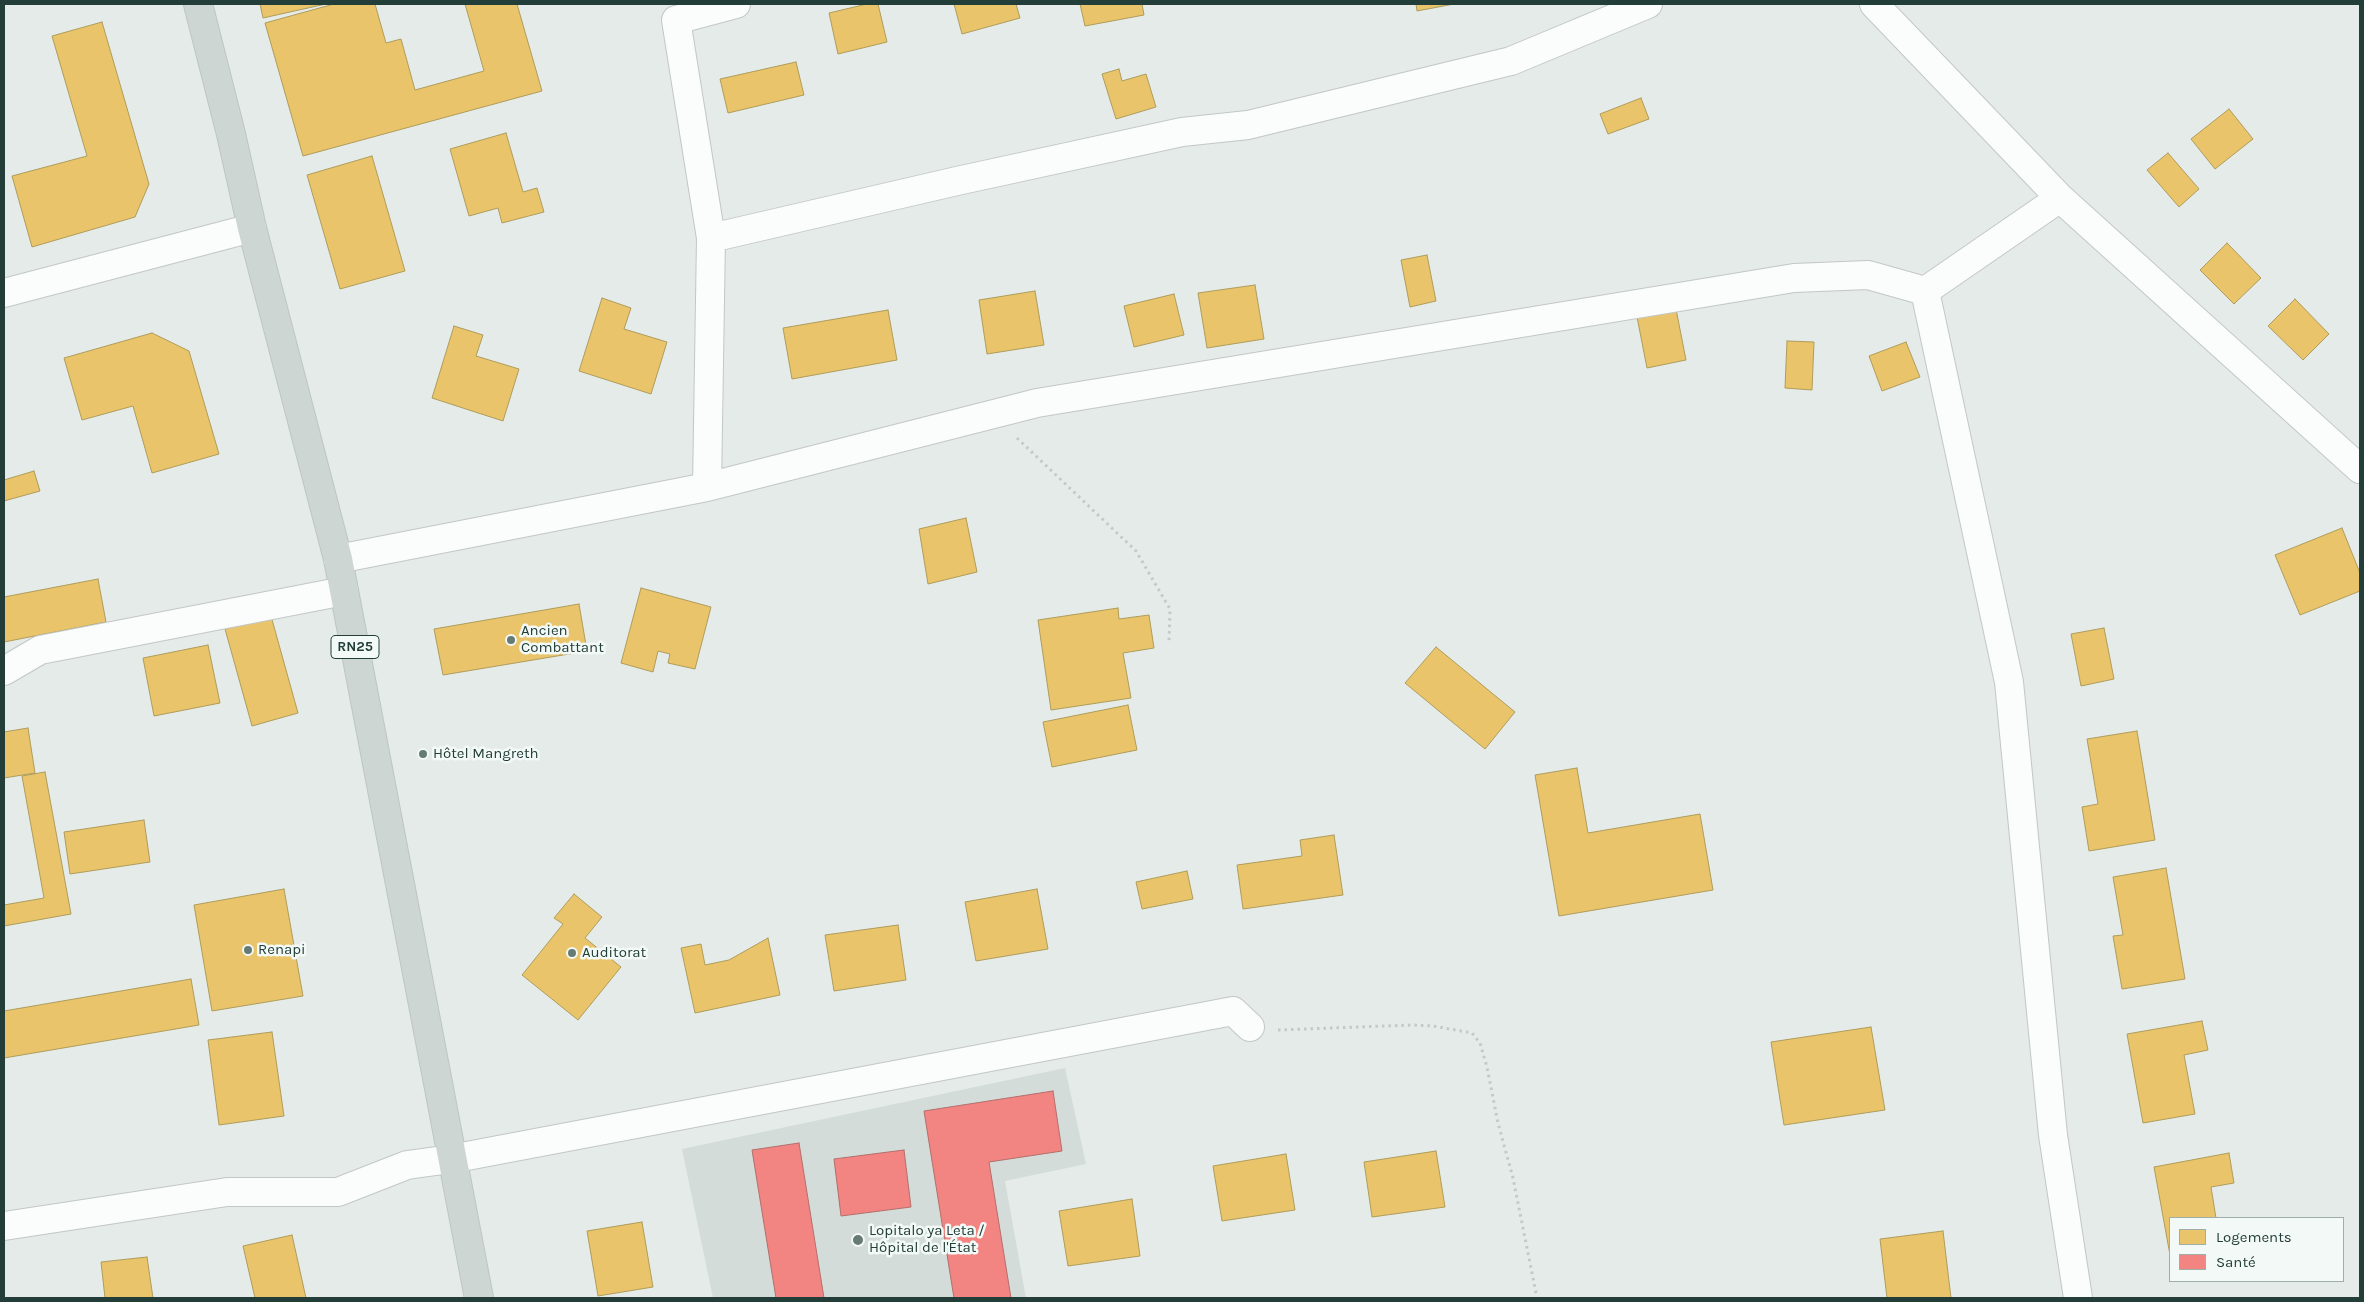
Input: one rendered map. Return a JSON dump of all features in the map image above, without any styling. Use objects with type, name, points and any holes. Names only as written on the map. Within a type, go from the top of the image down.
[{"type":"main road","name":"RN25","points":[[198,4],[231,134],[252,228],[338,560],[479,1298]]},
{"type":"street","points":[[707,487],[711,238],[676,20],[736,4]]},
{"type":"street","points":[[711,238],[957,181],[1182,132],[1248,125],[1511,61],[1648,4]]},
{"type":"street","points":[[1874,4],[2060,198],[2360,469]]},
{"type":"street","points":[[1926,291],[2060,198]]},
{"type":"street","points":[[4,293],[252,228]]},
{"type":"street","points":[[338,560],[707,487],[1007,409],[1794,278],[1868,275],[1926,291]]},
{"type":"street","points":[[1926,291],[2009,682],[2053,1135],[2078,1298]]},
{"type":"street","points":[[4,671],[40,650],[344,592]]},
{"type":"street","points":[[4,1226],[227,1192],[338,1192],[407,1165],[1233,1011],[1250,1027]]},
{"type":"path","points":[[1007,409],[1018,440],[1136,551],[1170,609],[1169,641]]},
{"type":"path","points":[[1250,1027],[1282,1030],[1412,1025],[1433,1026],[1472,1033],[1480,1043],[1487,1067],[1498,1123],[1511,1169],[1537,1298]]},
{"type":"shaded area","name":"Lopitalo ya Leta / Hôpital de l'État","points":[[1065,1068],[1086,1164],[1005,1181],[1026,1298],[713,1298],[682,1149]]},
{"type":"building: Logements","points":[[260,4],[326,4],[263,18]]},
{"type":"building: Logements","points":[[334,4],[375,4],[386,43],[401,39],[415,90],[484,71],[465,4],[517,4],[542,91],[303,156],[265,23]]},
{"type":"building: Logements","points":[[867,4],[878,4],[887,42],[838,54],[829,13]]},
{"type":"building: Logements","points":[[954,4],[1016,4],[1020,18],[962,34]]},
{"type":"building: Logements","points":[[1080,4],[1142,4],[1144,15],[1085,26]]},
{"type":"building: Logements","points":[[1416,4],[1454,4],[1417,11]]},
{"type":"building: Logements","points":[[102,22],[149,184],[135,217],[32,247],[12,176],[87,156],[52,36]]},
{"type":"building: Logements","points":[[796,62],[804,95],[728,113],[720,79]]},
{"type":"building: Logements","points":[[1119,69],[1122,81],[1146,74],[1156,107],[1116,119],[1102,74]]},
{"type":"building: Logements","points":[[1641,98],[1649,119],[1608,134],[1600,114]]},
{"type":"building: Logements","points":[[2229,109],[2253,139],[2215,169],[2191,139]]},
{"type":"building: Logements","points":[[506,133],[523,192],[537,188],[544,212],[502,223],[498,208],[469,216],[450,149]]},
{"type":"building: Logements","points":[[2168,153],[2199,189],[2179,207],[2147,170]]},
{"type":"building: Logements","points":[[372,156],[405,271],[340,289],[307,175]]},
{"type":"building: Logements","points":[[2227,243],[2261,278],[2234,304],[2200,270]]},
{"type":"building: Logements","points":[[1427,255],[1436,301],[1410,307],[1401,260]]},
{"type":"building: Logements","points":[[1255,285],[1264,339],[1207,348],[1198,293]]},
{"type":"building: Logements","points":[[1035,291],[1044,345],[987,354],[979,300]]},
{"type":"building: Logements","points":[[1174,294],[1184,335],[1134,347],[1124,306]]},
{"type":"building: Logements","points":[[602,298],[631,308],[624,329],[667,342],[651,394],[579,371]]},
{"type":"building: Logements","points":[[2295,299],[2329,334],[2303,360],[2268,326]]},
{"type":"building: Logements","points":[[1676,309],[1686,360],[1647,368],[1637,317]]},
{"type":"building: Logements","points":[[888,310],[897,360],[792,379],[783,328]]},
{"type":"building: Logements","points":[[454,326],[483,335],[476,356],[519,369],[503,421],[432,398]]},
{"type":"building: Logements","points":[[152,333],[189,351],[219,454],[152,473],[133,406],[82,420],[64,358]]},
{"type":"building: Logements","points":[[1787,341],[1814,342],[1812,390],[1785,388]]},
{"type":"building: Logements","points":[[1906,342],[1920,377],[1882,391],[1869,356]]},
{"type":"building: Logements","points":[[34,471],[40,491],[4,501],[4,480]]},
{"type":"building: Logements","points":[[966,518],[977,572],[928,584],[919,529]]},
{"type":"building: Logements","points":[[2342,528],[2360,573],[2360,591],[2300,615],[2275,555]]},
{"type":"building: Logements","points":[[98,579],[106,622],[4,642],[4,597]]},
{"type":"building: Logements","points":[[641,588],[711,607],[695,669],[668,663],[670,654],[658,651],[653,672],[621,663]]},
{"type":"building: Logements","name":"Ancien Combattant","points":[[579,604],[587,651],[443,675],[434,629]]},
{"type":"building: Logements","points":[[1118,608],[1119,619],[1149,615],[1154,648],[1123,653],[1131,698],[1051,710],[1038,620]]},
{"type":"building: Logements","points":[[271,616],[298,713],[252,726],[225,629]]},
{"type":"building: Logements","points":[[2104,628],[2114,679],[2081,686],[2071,634]]},
{"type":"building: Logements","points":[[208,645],[220,703],[154,716],[143,658]]},
{"type":"building: Logements","points":[[1436,647],[1515,712],[1485,749],[1405,683]]},
{"type":"building: Logements","points":[[1128,705],[1137,750],[1052,767],[1043,722]]},
{"type":"building: Logements","points":[[28,728],[35,773],[4,778],[4,732]]},
{"type":"building: Logements","points":[[2137,731],[2155,840],[2089,851],[2082,807],[2098,804],[2087,739]]},
{"type":"building: Logements","points":[[1577,768],[1588,833],[1700,814],[1713,890],[1559,916],[1535,775]]},
{"type":"building: Logements","points":[[45,772],[71,914],[4,926],[4,905],[44,898],[22,776]]},
{"type":"building: Logements","points":[[144,820],[150,862],[70,874],[64,832]]},
{"type":"building: Logements","points":[[1334,835],[1343,895],[1243,909],[1237,865],[1302,856],[1300,840]]},
{"type":"building: Logements","points":[[2166,868],[2185,979],[2122,989],[2113,936],[2123,935],[2113,877]]},
{"type":"building: Logements","points":[[1187,871],[1193,899],[1142,909],[1136,882]]},
{"type":"building: Logements","name":"Renapi","points":[[284,889],[303,996],[212,1011],[194,905]]},
{"type":"building: Logements","points":[[1037,889],[1048,949],[976,961],[965,902]]},
{"type":"building: Logements","name":"Auditorat","points":[[574,894],[602,917],[585,938],[621,967],[578,1020],[522,975],[563,924],[554,918]]},
{"type":"building: Logements","points":[[898,925],[906,980],[834,991],[825,935]]},
{"type":"building: Logements","points":[[768,938],[780,995],[695,1013],[681,948],[701,944],[705,965],[729,960]]},
{"type":"building: Logements","points":[[191,979],[199,1025],[4,1058],[4,1011]]},
{"type":"building: Logements","points":[[2202,1021],[2208,1050],[2184,1055],[2195,1114],[2143,1123],[2127,1034]]},
{"type":"building: Logements","points":[[1871,1027],[1885,1110],[1784,1125],[1771,1042]]},
{"type":"building: Logements","points":[[272,1032],[284,1116],[219,1125],[208,1040]]},
{"type":"building: Logements","points":[[1436,1151],[1445,1207],[1372,1217],[1364,1162]]},
{"type":"building: Logements","points":[[2229,1153],[2234,1183],[2211,1187],[2216,1217],[2169,1217],[2169,1250],[2154,1167]]},
{"type":"building: Logements","points":[[1286,1154],[1295,1210],[1222,1221],[1213,1166]]},
{"type":"building: Logements","points":[[1132,1199],[1140,1256],[1068,1266],[1059,1211]]},
{"type":"building: Logements","points":[[642,1222],[653,1287],[598,1296],[587,1231]]},
{"type":"building: Logements","points":[[1943,1231],[1951,1298],[1887,1298],[1880,1239]]},
{"type":"building: Logements","points":[[292,1235],[306,1298],[255,1298],[243,1246]]},
{"type":"building: Logements","points":[[147,1257],[153,1298],[105,1298],[101,1262]]},
{"type":"building: Santé","points":[[1053,1091],[1062,1151],[989,1162],[1011,1298],[954,1298],[924,1111]]},
{"type":"building: Santé","points":[[799,1143],[824,1298],[776,1298],[752,1150]]},
{"type":"building: Santé","points":[[904,1150],[911,1207],[841,1216],[834,1159]]},
{"type":"place","name":"Ancien Combattant","points":[[511,640]]},
{"type":"place","name":"Hôtel Mangreth","points":[[423,754]]},
{"type":"place","name":"Renapi","points":[[248,950]]},
{"type":"place","name":"Auditorat","points":[[572,953]]},
{"type":"place","name":"Lopitalo ya Leta / Hôpital de l'État","points":[[858,1240]]}]
